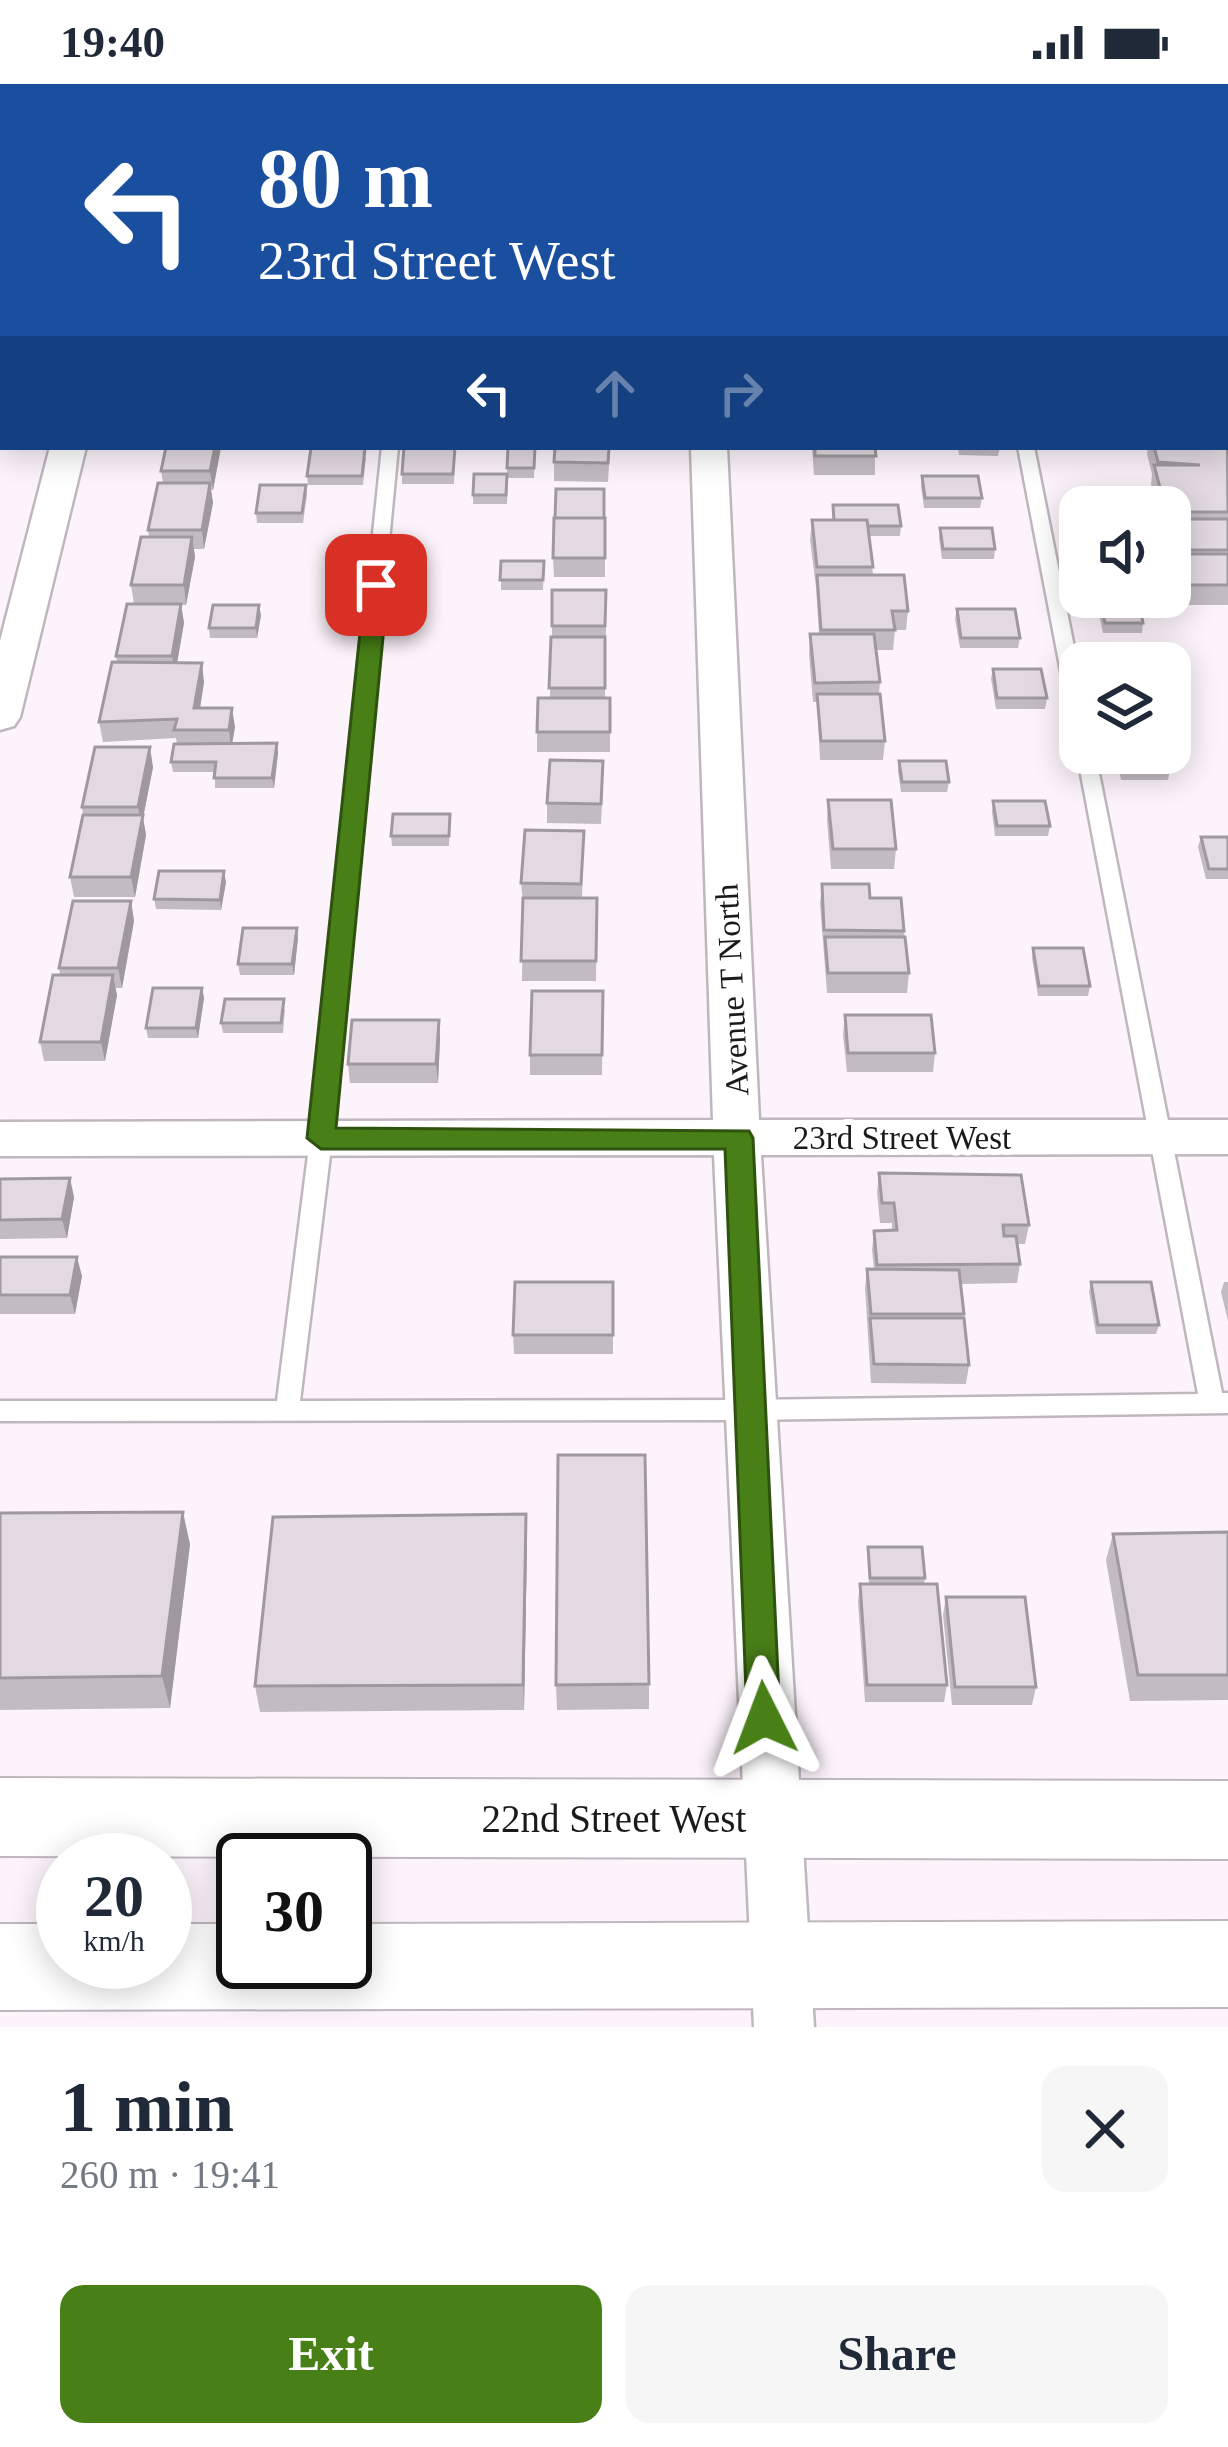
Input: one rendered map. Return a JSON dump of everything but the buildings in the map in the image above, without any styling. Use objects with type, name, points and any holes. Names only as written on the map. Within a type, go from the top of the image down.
[{"type":"main road","name":"22nd Street West","points":[[0,1817],[1228,1820]]},
{"type":"main road","points":[[0,1967],[782,1996],[1228,1964]]},
{"type":"street","points":[[0,717],[67,450]]},
{"type":"street","name":"Avenue T North","points":[[709,450],[748,1410],[782,1996]]},
{"type":"street","name":"23rd Street West","points":[[0,1139],[1228,1137]]},
{"type":"lane","points":[[287,1412],[321,1138],[390,450]]},
{"type":"lane","points":[[1027,450],[1064,642]]},
{"type":"lane","points":[[0,1411],[748,1410],[1220,1403],[1161,1137],[1090,774]]},
{"type":"route","points":[[376,585],[321,1138],[739,1138],[764,1718]]}]
